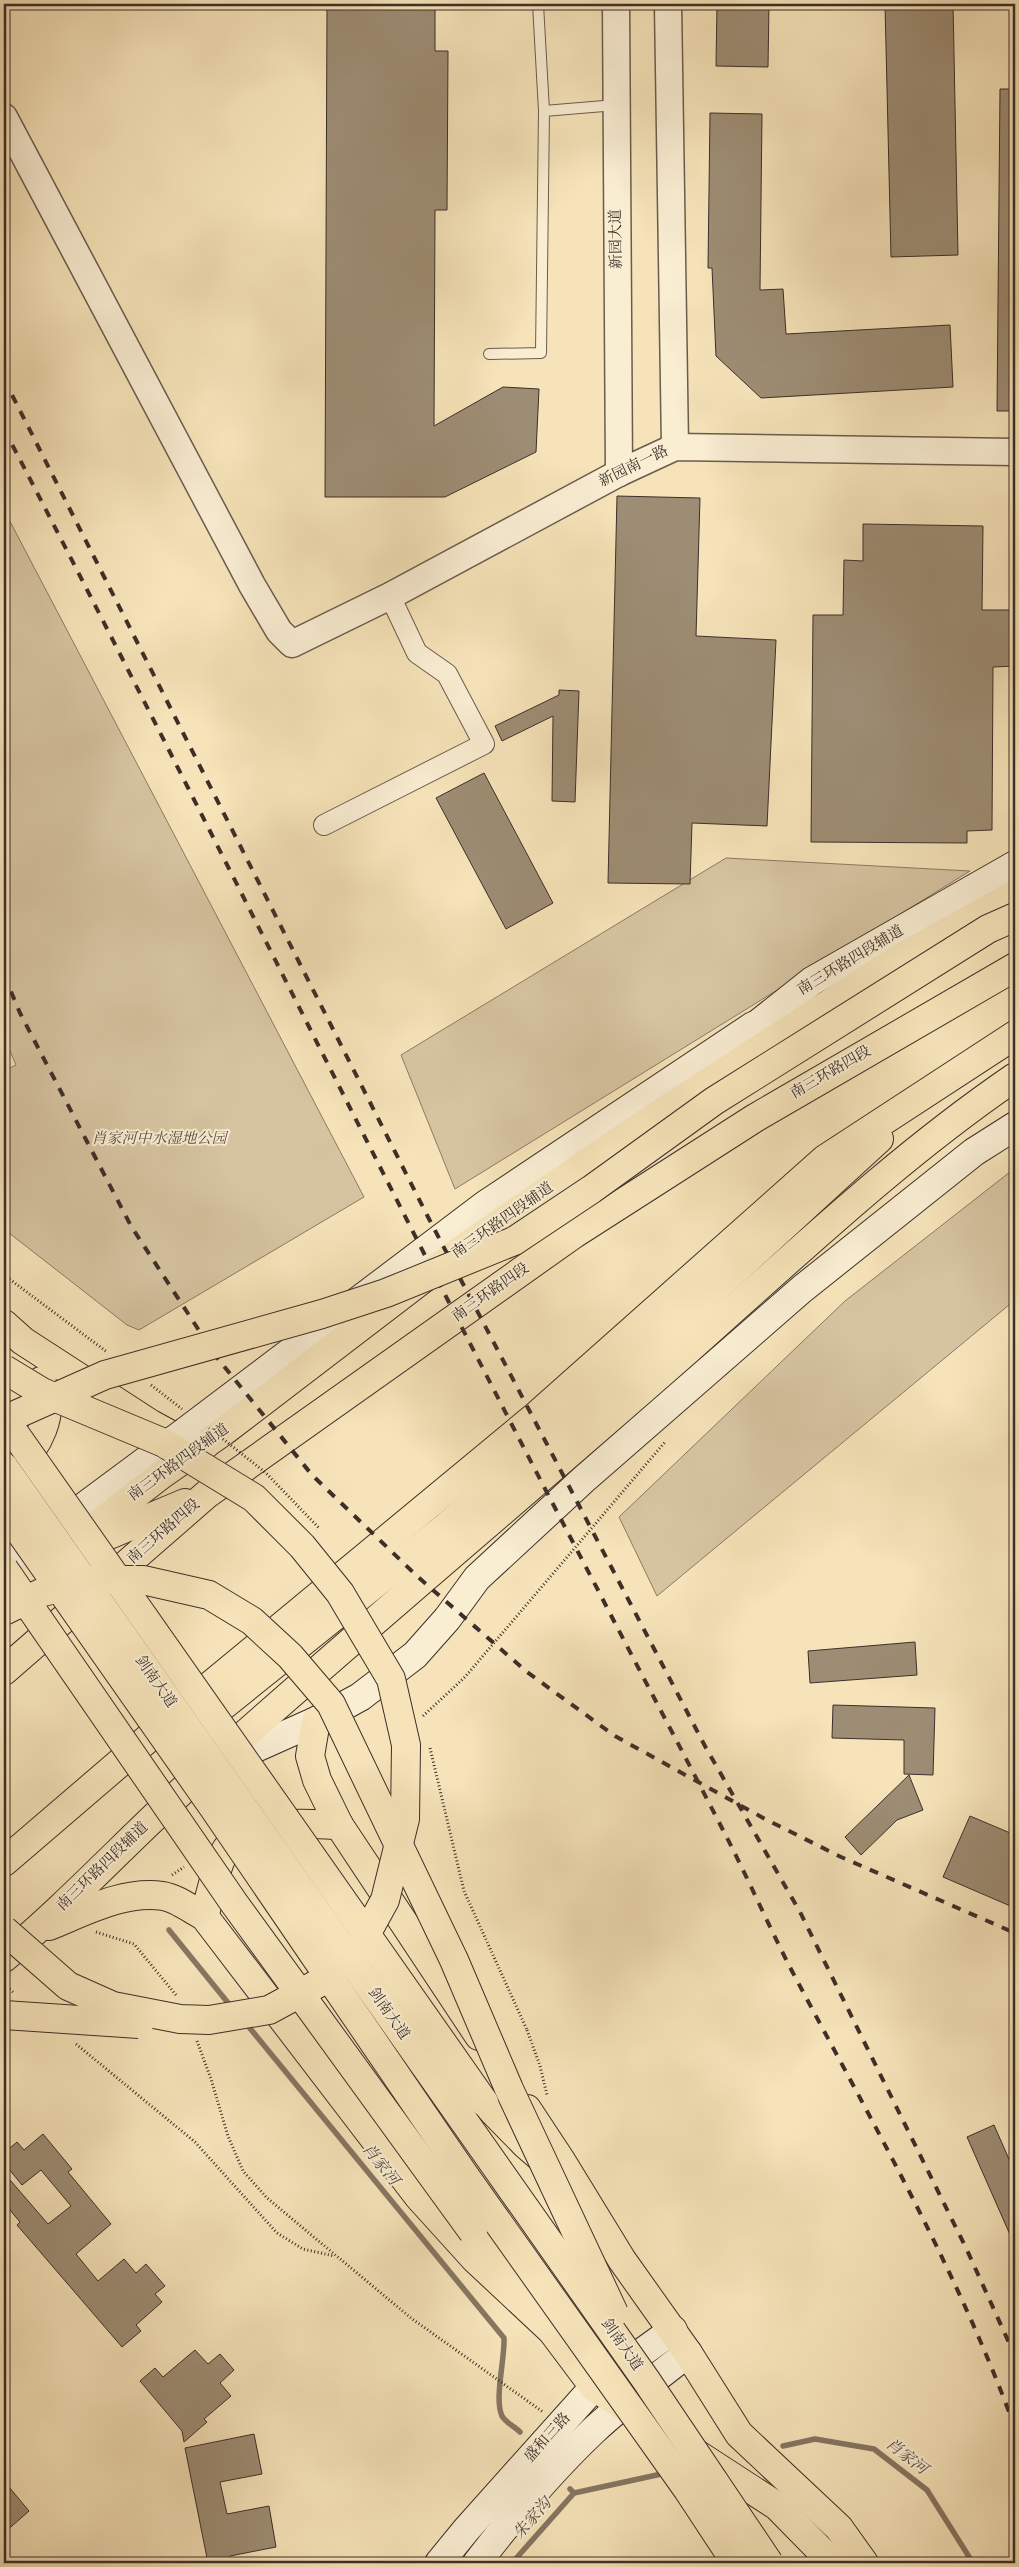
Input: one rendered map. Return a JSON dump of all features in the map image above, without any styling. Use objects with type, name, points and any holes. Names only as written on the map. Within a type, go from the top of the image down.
[{"type":"main road","name":"南三环路四段辅道","points":[[4,1596],[161,1475],[186,1440],[636,1129],[754,1026],[812,981],[1015,865]]},
{"type":"main road","points":[[636,1129],[898,960],[1015,894]]},
{"type":"main road","points":[[580,2192],[526,2145],[484,2102],[4,1419],[105,1375],[340,1308],[386,1293],[514,1242],[592,1189],[714,1101],[988,929],[1015,916]]},
{"type":"main road","name":"南三环路四段","points":[[4,1671],[208,1494],[574,1234],[755,1118],[1015,967]]},
{"type":"main road","points":[[754,1026],[485,1205],[186,1440],[4,1567],[234,1903],[473,2232],[594,2386],[777,2506],[833,2563]]},
{"type":"main road","points":[[4,1862],[207,1688],[537,1414],[825,1159],[1015,1035]]},
{"type":"main road","name":"南三环路四段辅道","points":[[4,1958],[36,1931],[201,1773],[832,1222],[927,1144],[1015,1085]]},
{"type":"main road","points":[[201,1773],[316,1721],[360,1697],[415,1655],[447,1619],[477,1578],[583,1480],[802,1289],[974,1152],[1015,1126]]},
{"type":"main road","points":[[4,1325],[23,1341],[151,1424],[186,1443],[186,1440]]},
{"type":"main road","points":[[4,1325],[27,1354],[44,1386],[46,1408],[42,1436],[19,1465],[4,1479]]},
{"type":"main road","points":[[4,1369],[42,1392],[164,1443],[254,1498],[302,1546],[340,1593],[390,1679],[406,1745],[405,1819],[384,1900],[363,1940],[336,1970],[317,1984],[269,2010],[201,2026],[153,2025],[11,2006]]},
{"type":"main road","name":"剑南大道","points":[[4,1467],[646,2380],[769,2563]]},
{"type":"main road","points":[[52,1559],[208,1494]]},
{"type":"main road","name":"剑南大道","points":[[4,1509],[218,1815],[464,2176],[688,2490],[736,2563]]},
{"type":"main road","points":[[4,1611],[43,1592],[94,1580],[143,1580],[209,1595],[252,1620],[290,1656],[331,1704],[454,1960],[509,2089],[646,2380]]},
{"type":"main road","points":[[316,1721],[310,1756],[317,1780],[339,1825],[562,2162],[622,2260],[673,2330],[739,2434],[839,2528],[864,2563]]},
{"type":"main road","points":[[204,1916],[224,1852],[240,1836],[272,1824],[339,1825]]},
{"type":"main road","points":[[36,1931],[101,1905],[131,1897],[164,1896],[204,1916],[418,2196],[475,2259],[552,2331]]},
{"type":"main road","points":[[4,1930],[68,1986],[113,2006],[180,2019],[201,2026]]},
{"type":"main road","name":"盛和三路","points":[[439,2563],[594,2386],[673,2330]]},
{"type":"main road","points":[[477,2563],[511,2520],[592,2432],[622,2405],[688,2353]]},
{"type":"street","name":"新园大道","points":[[616,4],[619,473]]},
{"type":"street","points":[[668,4],[675,447]]},
{"type":"street","name":"新园南一路","points":[[4,118],[252,585],[280,631],[292,644],[390,596],[619,473],[675,447],[1015,452]]},
{"type":"street","points":[[324,825],[484,744],[446,674],[417,653],[390,596]]},
{"type":"lane","points":[[489,354],[541,353],[544,111],[538,4]]},
{"type":"lane","points":[[544,111],[616,105]]},
{"type":"path","points":[[4,1275],[111,1355]]},
{"type":"path","points":[[91,1931],[134,1944],[177,1996]]},
{"type":"path","points":[[4,1985],[11,2006]]},
{"type":"path","points":[[201,2026],[211,2078],[228,2136],[243,2170],[267,2198],[411,2318],[483,2367],[560,2425]]},
{"type":"path","points":[[72,2041],[195,2142],[278,2233],[303,2248],[335,2256]]},
{"type":"green space","name":"肖家河中水湿地公园","points":[[4,510],[364,1197],[139,1330],[127,1325],[4,1229],[4,1071],[16,1065],[4,1037]]},
{"type":"green space","points":[[726,858],[970,871],[455,1189],[401,1055]]},
{"type":"green space","points":[[1015,1168],[1015,1300],[657,1596],[619,1517],[845,1301]]},
{"type":"building","points":[[327,4],[435,4],[435,51],[448,51],[447,210],[435,210],[434,426],[503,387],[539,389],[536,452],[445,497],[325,497]]},
{"type":"building","points":[[717,4],[769,4],[768,67],[716,66]]},
{"type":"building","points":[[885,4],[953,4],[958,255],[891,257]]},
{"type":"building","points":[[1000,89],[1015,89],[1015,411],[997,411]]},
{"type":"building","points":[[710,113],[762,114],[760,290],[783,289],[786,334],[950,325],[953,387],[761,398],[716,356],[712,268],[708,268]]},
{"type":"building","points":[[617,496],[700,498],[696,636],[776,640],[767,826],[692,823],[690,884],[608,883]]},
{"type":"building","points":[[863,524],[983,526],[982,610],[1015,610],[1015,666],[993,667],[992,830],[967,831],[967,843],[811,842],[813,615],[843,615],[844,560],[863,561]]},
{"type":"building","points":[[559,690],[579,691],[575,802],[552,801],[553,716],[502,741],[495,726],[559,695]]},
{"type":"building","points":[[484,773],[553,903],[506,929],[436,798]]},
{"type":"building","points":[[915,1642],[917,1675],[810,1683],[808,1651]]},
{"type":"building","points":[[833,1705],[935,1708],[933,1775],[904,1774],[904,1740],[832,1738]]},
{"type":"building","points":[[909,1775],[923,1810],[897,1820],[861,1855],[845,1837]]},
{"type":"building","points":[[970,1816],[1015,1835],[1015,1908],[943,1877]]},
{"type":"building","points":[[994,2125],[1015,2173],[1015,2246],[967,2137]]},
{"type":"building","points":[[43,2134],[72,2169],[68,2172],[111,2224],[76,2254],[98,2281],[124,2259],[136,2273],[146,2264],[165,2286],[155,2294],[162,2302],[136,2325],[141,2331],[122,2347],[17,2225],[20,2222],[4,2203],[4,2173],[48,2224],[71,2206],[41,2170],[22,2185],[4,2163],[4,2153],[17,2142],[24,2150]]},
{"type":"building","points":[[195,2350],[208,2364],[220,2354],[234,2370],[220,2383],[231,2396],[204,2419],[207,2422],[184,2442],[182,2431],[140,2381],[155,2368],[163,2377]]},
{"type":"building","points":[[254,2434],[262,2474],[220,2482],[227,2514],[269,2506],[276,2547],[230,2556],[231,2561],[208,2563],[185,2448]]},
{"type":"building","points":[[4,2481],[29,2511],[4,2533]]},
{"type":"waterway","name":"肖家河","points":[[169,1930],[233,2009]]},
{"type":"waterway","name":"肖家河","points":[[244,2021],[504,2338],[499,2389],[500,2409],[503,2418],[520,2432]]},
{"type":"waterway","name":"肖家河","points":[[783,2446],[815,2439],[874,2449],[927,2490],[973,2563]]},
{"type":"waterway","name":"肖家河","points":[[570,2489],[574,2493],[666,2473]]},
{"type":"waterway","name":"朱家沟","points":[[512,2563],[574,2493]]},
{"type":"railway","points":[[4,379],[428,1217],[706,1748],[800,1912],[967,2250],[1015,2356]]},
{"type":"railway","points":[[4,429],[523,1447],[742,1867],[775,1938],[912,2197],[967,2311],[1015,2428]]},
{"type":"railway","points":[[4,975],[20,1013],[131,1226],[215,1355],[312,1475],[418,1577],[527,1672],[615,1736],[765,1819],[841,1857],[1015,1933]]}]
